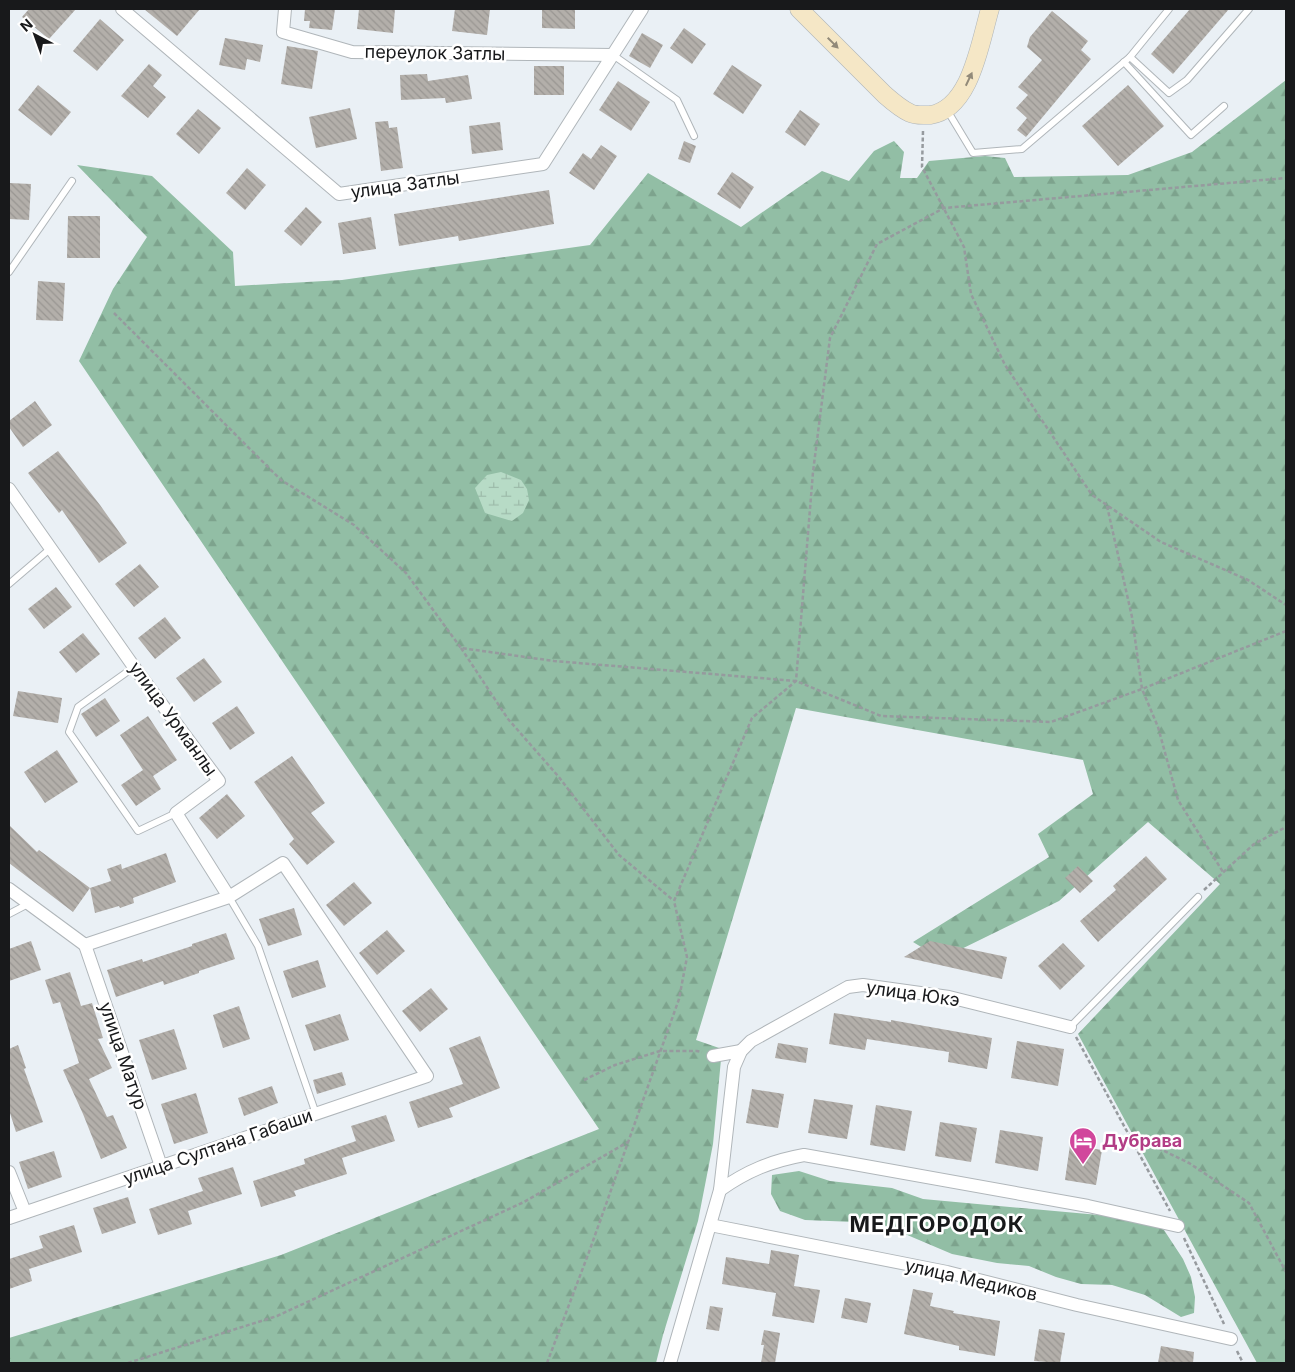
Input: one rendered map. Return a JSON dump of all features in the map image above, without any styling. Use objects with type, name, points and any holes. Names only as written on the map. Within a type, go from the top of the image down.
[{"type":"street","name":"улица Затлы","points":[[122,9],[339,194],[543,164],[642,9]]},
{"type":"street","name":"переулок Затлы","points":[[285,9],[283,32],[352,52],[613,55]]},
{"type":"street","points":[[799,9],[885,95],[911,114],[922,116],[935,114],[946,109],[955,101],[972,72],[990,9]]},
{"type":"street","name":"улица Урманлы","points":[[9,489],[134,668],[218,781],[176,813]]},
{"type":"street","points":[[9,889],[85,945],[229,897],[176,813]]},
{"type":"street","name":"улица Султана Габаши","points":[[9,1218],[428,1076],[283,862],[229,897]]},
{"type":"street","name":"улица Матур","points":[[85,945],[161,1166]]},
{"type":"street","name":"улица Юкэ","points":[[713,1056],[741,1051],[750,1041],[848,987],[863,985],[949,997],[1070,1026]]},
{"type":"street","points":[[670,1363],[720,1190],[734,1067],[741,1051]]},
{"type":"street","points":[[720,1190],[740,1176],[779,1160],[804,1155],[1088,1206],[1178,1226]]},
{"type":"street","points":[[9,1172],[26,1212]]},
{"type":"street","name":"улица Медиков","points":[[710,1225],[947,1272],[1077,1305],[1231,1339]]},
{"type":"lane","points":[[946,109],[973,153],[1022,149],[1130,57],[1169,9]]},
{"type":"lane","points":[[1130,57],[1169,93],[1187,80],[1249,9]]},
{"type":"lane","points":[[613,55],[677,100],[694,136]]},
{"type":"lane","points":[[1124,62],[1191,135],[1224,106]]},
{"type":"lane","points":[[9,272],[72,181]]},
{"type":"lane","points":[[9,584],[51,548]]},
{"type":"lane","points":[[134,668],[78,707],[69,732],[138,831],[176,813]]},
{"type":"lane","points":[[1070,1026],[1198,896]]},
{"type":"lane","points":[[229,897],[258,946],[316,1114]]},
{"type":"lane","points":[[9,914],[28,904]]},
{"type":"path","points":[[922,116],[922,167],[964,246],[971,294],[1005,365],[1092,495],[1160,542],[1248,580],[1286,605]]},
{"type":"path","points":[[674,901],[752,718],[796,681],[813,472],[830,338],[877,244],[944,208],[1286,178]]},
{"type":"path","points":[[114,312],[281,480],[354,525],[406,573],[508,719],[558,776],[619,855],[674,901],[688,956],[679,999],[590,1252],[546,1363]]},
{"type":"path","points":[[1107,505],[1132,617],[1142,688],[1158,726],[1178,800],[1223,872]]},
{"type":"path","points":[[460,648],[554,661],[796,681],[881,716],[1051,722],[1286,631]]},
{"type":"path","points":[[1198,896],[1254,844],[1286,827]]},
{"type":"path","points":[[1070,1026],[1178,1226],[1243,1363]]},
{"type":"path","points":[[584,1080],[615,1066],[660,1051],[697,1051],[713,1056]]},
{"type":"path","points":[[1128,1133],[1189,1163],[1249,1203],[1286,1272]]},
{"type":"path","points":[[128,1363],[278,1316],[524,1202],[628,1142]]},
{"type":"green space","points":[[1286,80],[1286,1363],[1257,1363],[1078,1034],[1220,884],[1148,822],[1059,901],[941,959],[913,942],[1049,857],[1038,834],[1093,794],[1083,760],[796,708],[696,1040],[722,1049],[713,1144],[698,1221],[656,1363],[9,1363],[9,1338],[281,1255],[599,1129],[79,361],[113,289],[147,237],[77,165],[152,176],[233,252],[235,286],[342,280],[590,245],[648,173],[741,227],[822,171],[849,181],[874,151],[894,141],[904,152],[900,178],[917,178],[929,161],[985,156],[1005,158],[1014,177],[1128,175],[1192,152]]},
{"type":"green space","points":[[501,472],[521,480],[527,489],[529,500],[523,513],[512,521],[485,513],[475,488],[487,475]]},
{"type":"green space","points":[[799,1171],[830,1181],[892,1188],[923,1199],[1143,1219],[1164,1230],[1183,1259],[1191,1277],[1195,1297],[1194,1313],[1181,1317],[1145,1295],[1112,1285],[1081,1284],[1056,1277],[1029,1266],[997,1263],[952,1254],[879,1223],[805,1220],[780,1211],[771,1194],[772,1175]]},
{"type":"building","points":[[29,9],[76,9],[49,39],[22,17]]},
{"type":"building","points":[[144,9],[200,9],[177,36]]},
{"type":"building","points":[[305,9],[335,9],[332,30],[309,28],[310,21],[304,21]]},
{"type":"building","points":[[359,9],[395,9],[393,33],[357,29]]},
{"type":"building","points":[[455,9],[490,9],[487,35],[452,31]]},
{"type":"building","points":[[542,9],[575,9],[575,29],[542,28]]},
{"type":"building","points":[[1190,9],[1229,9],[1173,74],[1151,54]]},
{"type":"building","points":[[1052,11],[1088,41],[1081,50],[1091,59],[1026,137],[1017,130],[1027,118],[1016,108],[1028,95],[1018,87],[1042,60],[1027,47],[1030,37]]},
{"type":"building","points":[[100,19],[124,40],[97,71],[73,51]]},
{"type":"building","points":[[684,28],[706,44],[692,64],[670,48]]},
{"type":"building","points":[[642,33],[663,45],[650,68],[629,56]]},
{"type":"building","points":[[225,38],[263,45],[260,62],[247,59],[245,70],[219,65]]},
{"type":"building","points":[[287,46],[318,51],[312,89],[281,84]]},
{"type":"building","points":[[149,64],[162,75],[153,86],[166,97],[148,118],[121,96]]},
{"type":"building","points":[[732,65],[762,85],[743,114],[713,94]]},
{"type":"building","points":[[534,66],[564,66],[564,95],[534,95]]},
{"type":"building","points":[[427,74],[428,81],[468,75],[472,99],[446,103],[445,98],[401,100],[400,75]]},
{"type":"building","points":[[618,81],[650,102],[631,131],[599,110]]},
{"type":"building","points":[[38,85],[71,112],[51,136],[18,110]]},
{"type":"building","points":[[1128,85],[1164,126],[1118,166],[1082,126]]},
{"type":"building","points":[[350,108],[357,139],[316,148],[309,117]]},
{"type":"building","points":[[198,109],[221,128],[199,154],[176,134]]},
{"type":"building","points":[[800,110],[820,124],[805,146],[785,132]]},
{"type":"building","points":[[388,121],[389,128],[397,127],[403,168],[381,171],[375,122]]},
{"type":"building","points":[[500,122],[503,150],[472,154],[469,126]]},
{"type":"building","points":[[684,141],[696,146],[690,163],[678,159]]},
{"type":"building","points":[[601,145],[617,156],[594,190],[569,173],[583,153],[591,159]]},
{"type":"building","points":[[247,168],[266,185],[245,210],[226,193]]},
{"type":"building","points":[[732,172],[754,187],[740,209],[717,194]]},
{"type":"building","points":[[9,183],[31,184],[29,220],[9,219]]},
{"type":"building","points":[[549,190],[554,224],[459,241],[458,236],[399,246],[394,214]]},
{"type":"building","points":[[306,207],[322,222],[301,246],[284,231]]},
{"type":"building","points":[[68,216],[100,216],[100,258],[67,258]]},
{"type":"building","points":[[371,217],[376,249],[343,254],[338,223]]},
{"type":"building","points":[[38,281],[65,283],[63,321],[36,320]]},
{"type":"building","points":[[35,401],[52,425],[23,447],[9,427],[9,421]]},
{"type":"building","points":[[58,451],[127,543],[99,563],[62,510],[59,513],[28,473]]},
{"type":"building","points":[[140,564],[159,587],[134,607],[115,584]]},
{"type":"building","points":[[56,587],[72,607],[44,629],[28,609]]},
{"type":"building","points":[[165,617],[181,638],[155,659],[138,638]]},
{"type":"building","points":[[83,633],[100,654],[76,673],[59,652]]},
{"type":"building","points":[[204,658],[222,682],[194,702],[176,678]]},
{"type":"building","points":[[18,691],[62,698],[58,723],[13,716]]},
{"type":"building","points":[[105,698],[120,721],[96,737],[81,714]]},
{"type":"building","points":[[237,706],[255,733],[230,750],[212,723]]},
{"type":"building","points":[[148,716],[177,760],[153,776],[161,789],[136,806],[121,785],[143,770],[120,735]]},
{"type":"building","points":[[57,750],[78,782],[45,803],[24,772]]},
{"type":"building","points":[[292,756],[325,803],[311,813],[335,842],[307,865],[289,844],[294,839],[254,782]]},
{"type":"building","points":[[227,794],[245,816],[217,839],[199,818]]},
{"type":"building","points":[[9,825],[37,852],[39,850],[90,888],[73,912],[9,863]]},
{"type":"building","points":[[166,853],[176,882],[133,898],[134,903],[95,913],[90,888],[111,881],[107,869],[121,864],[122,869]]},
{"type":"building","points":[[1146,856],[1167,879],[1098,942],[1080,921],[1116,890],[1113,886]]},
{"type":"building","points":[[1078,866],[1093,881],[1080,893],[1065,878]]},
{"type":"building","points":[[354,882],[372,903],[344,926],[326,905]]},
{"type":"building","points":[[294,908],[302,935],[268,946],[259,919]]},
{"type":"building","points":[[387,930],[405,951],[377,975],[359,953]]},
{"type":"building","points":[[226,933],[235,959],[164,985],[163,981],[116,997],[107,970],[142,959],[143,962]]},
{"type":"building","points":[[31,941],[41,970],[9,981],[9,949]]},
{"type":"building","points":[[930,941],[1007,957],[1002,979],[904,957]]},
{"type":"building","points":[[1063,943],[1085,966],[1060,990],[1038,966]]},
{"type":"building","points":[[318,960],[326,987],[292,998],[283,971]]},
{"type":"building","points":[[70,972],[81,1006],[92,1003],[103,1038],[98,1039],[112,1068],[89,1079],[107,1117],[113,1115],[127,1148],[101,1159],[63,1070],[79,1063],[60,1002],[53,1004],[45,980]]},
{"type":"building","points":[[431,988],[448,1009],[420,1032],[402,1011]]},
{"type":"building","points":[[239,1006],[250,1039],[223,1048],[213,1015]]},
{"type":"building","points":[[834,1013],[891,1022],[891,1020],[992,1038],[987,1069],[948,1062],[949,1052],[867,1039],[865,1050],[829,1044]]},
{"type":"building","points":[[340,1014],[349,1040],[314,1051],[305,1025]]},
{"type":"building","points":[[174,1029],[187,1069],[152,1080],[139,1040]]},
{"type":"building","points":[[480,1036],[500,1088],[449,1108],[453,1117],[418,1128],[409,1102],[463,1084],[449,1048]]},
{"type":"building","points":[[1017,1041],[1064,1049],[1058,1086],[1011,1078]]},
{"type":"building","points":[[778,1043],[808,1048],[806,1063],[775,1058]]},
{"type":"building","points":[[18,1045],[26,1068],[24,1069],[43,1122],[16,1132],[9,1110],[9,1049]]},
{"type":"building","points":[[342,1072],[346,1085],[317,1094],[313,1080]]},
{"type":"building","points":[[272,1086],[278,1103],[244,1116],[238,1098]]},
{"type":"building","points":[[752,1089],[784,1094],[778,1128],[746,1123]]},
{"type":"building","points":[[196,1093],[208,1133],[174,1144],[161,1104]]},
{"type":"building","points":[[814,1099],[853,1105],[847,1139],[808,1133]]},
{"type":"building","points":[[876,1105],[912,1111],[905,1151],[870,1145]]},
{"type":"building","points":[[386,1115],[395,1141],[342,1158],[347,1174],[294,1191],[296,1196],[261,1207],[253,1181],[305,1164],[304,1159],[356,1141],[351,1126]]},
{"type":"building","points":[[940,1122],[977,1128],[971,1162],[935,1156]]},
{"type":"building","points":[[1000,1130],[1043,1137],[1038,1171],[995,1163]]},
{"type":"building","name":"Дубрава","points":[[1070,1145],[1102,1150],[1096,1185],[1065,1180]]},
{"type":"building","points":[[54,1151],[62,1177],[28,1189],[19,1162]]},
{"type":"building","points":[[233,1167],[242,1194],[188,1211],[192,1224],[158,1235],[149,1209],[203,1191],[198,1178]]},
{"type":"building","points":[[128,1197],[136,1223],[102,1234],[93,1208]]},
{"type":"building","points":[[74,1225],[82,1252],[29,1269],[32,1281],[9,1289],[9,1259],[43,1248],[39,1236]]},
{"type":"building","points":[[771,1250],[799,1255],[794,1286],[820,1290],[814,1323],[772,1316],[776,1293],[722,1284],[726,1257],[769,1264]]},
{"type":"building","points":[[913,1289],[933,1293],[930,1306],[954,1311],[953,1313],[1000,1321],[995,1356],[959,1350],[959,1346],[904,1334]]},
{"type":"building","points":[[845,1298],[871,1303],[867,1323],[841,1318]]},
{"type":"building","points":[[710,1306],[723,1308],[719,1331],[706,1329]]},
{"type":"building","points":[[1039,1329],[1065,1333],[1060,1363],[1034,1361]]},
{"type":"building","points":[[764,1330],[780,1333],[775,1363],[761,1363],[764,1345],[761,1345]]},
{"type":"building","points":[[1161,1346],[1194,1352],[1193,1363],[1158,1363]]},
{"type":"place","name":"Дубрава","points":[[1083,1165]]},
{"type":"district","name":"МЕДГОРОДОК","points":[[937,1224]]}]
